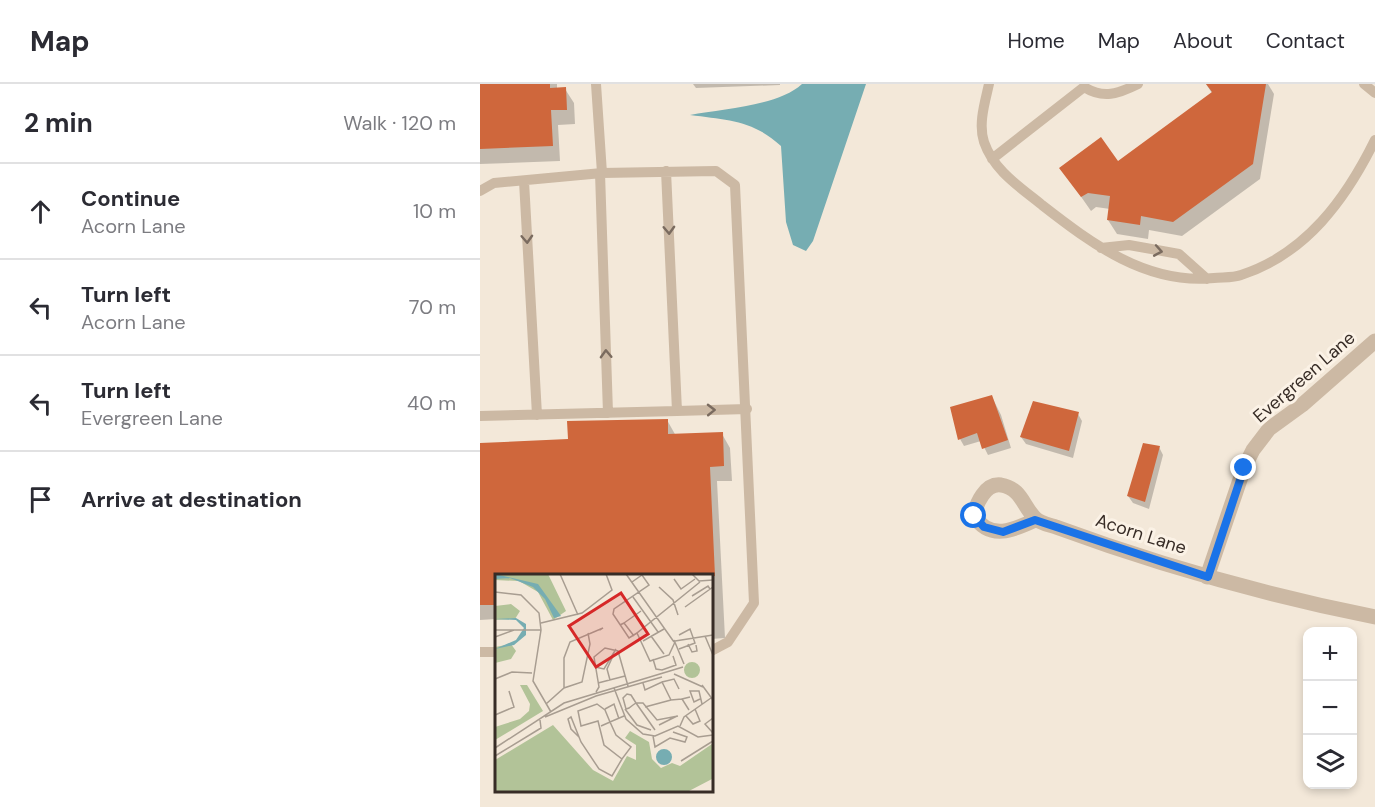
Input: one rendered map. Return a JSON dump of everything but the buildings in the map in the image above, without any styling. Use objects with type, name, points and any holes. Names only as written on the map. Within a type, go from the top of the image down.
[{"type":"street","name":"Evergreen Lane","points":[[1208,577],[1252,450],[1269,429],[1302,405],[1375,341]]},
{"type":"street","name":"Acorn Lane","points":[[1035,520],[1208,577],[1289,600],[1375,616]]},
{"type":"lane","points":[[596,84],[608,413]]},
{"type":"lane","points":[[989,84],[982,116],[984,141],[992,159],[1006,176],[1101,248],[1117,258],[1157,273],[1207,279],[1239,276],[1285,255],[1322,223],[1356,178],[1375,140]]},
{"type":"lane","points":[[992,159],[1083,85],[1096,94],[1119,94],[1138,84]]},
{"type":"lane","points":[[1364,84],[1375,93]]},
{"type":"lane","points":[[666,171],[677,411]]},
{"type":"lane","points":[[480,191],[494,183],[601,173],[666,171],[716,171],[735,185],[754,603],[728,642],[712,650]]},
{"type":"lane","points":[[524,181],[537,415]]},
{"type":"lane","points":[[1101,248],[1129,245],[1179,254],[1207,279]]},
{"type":"lane","points":[[480,416],[747,410]]},
{"type":"lane","points":[[480,652],[495,651]]},
{"type":"water","points":[[802,84],[866,84],[813,241],[806,251],[793,245],[786,222],[781,146],[771,137],[750,126],[728,120],[690,115],[765,102],[792,91]]},
{"type":"route","points":[[974,516],[977,522],[993,532],[1015,529],[1035,520],[1208,577],[1244,468]]}]
